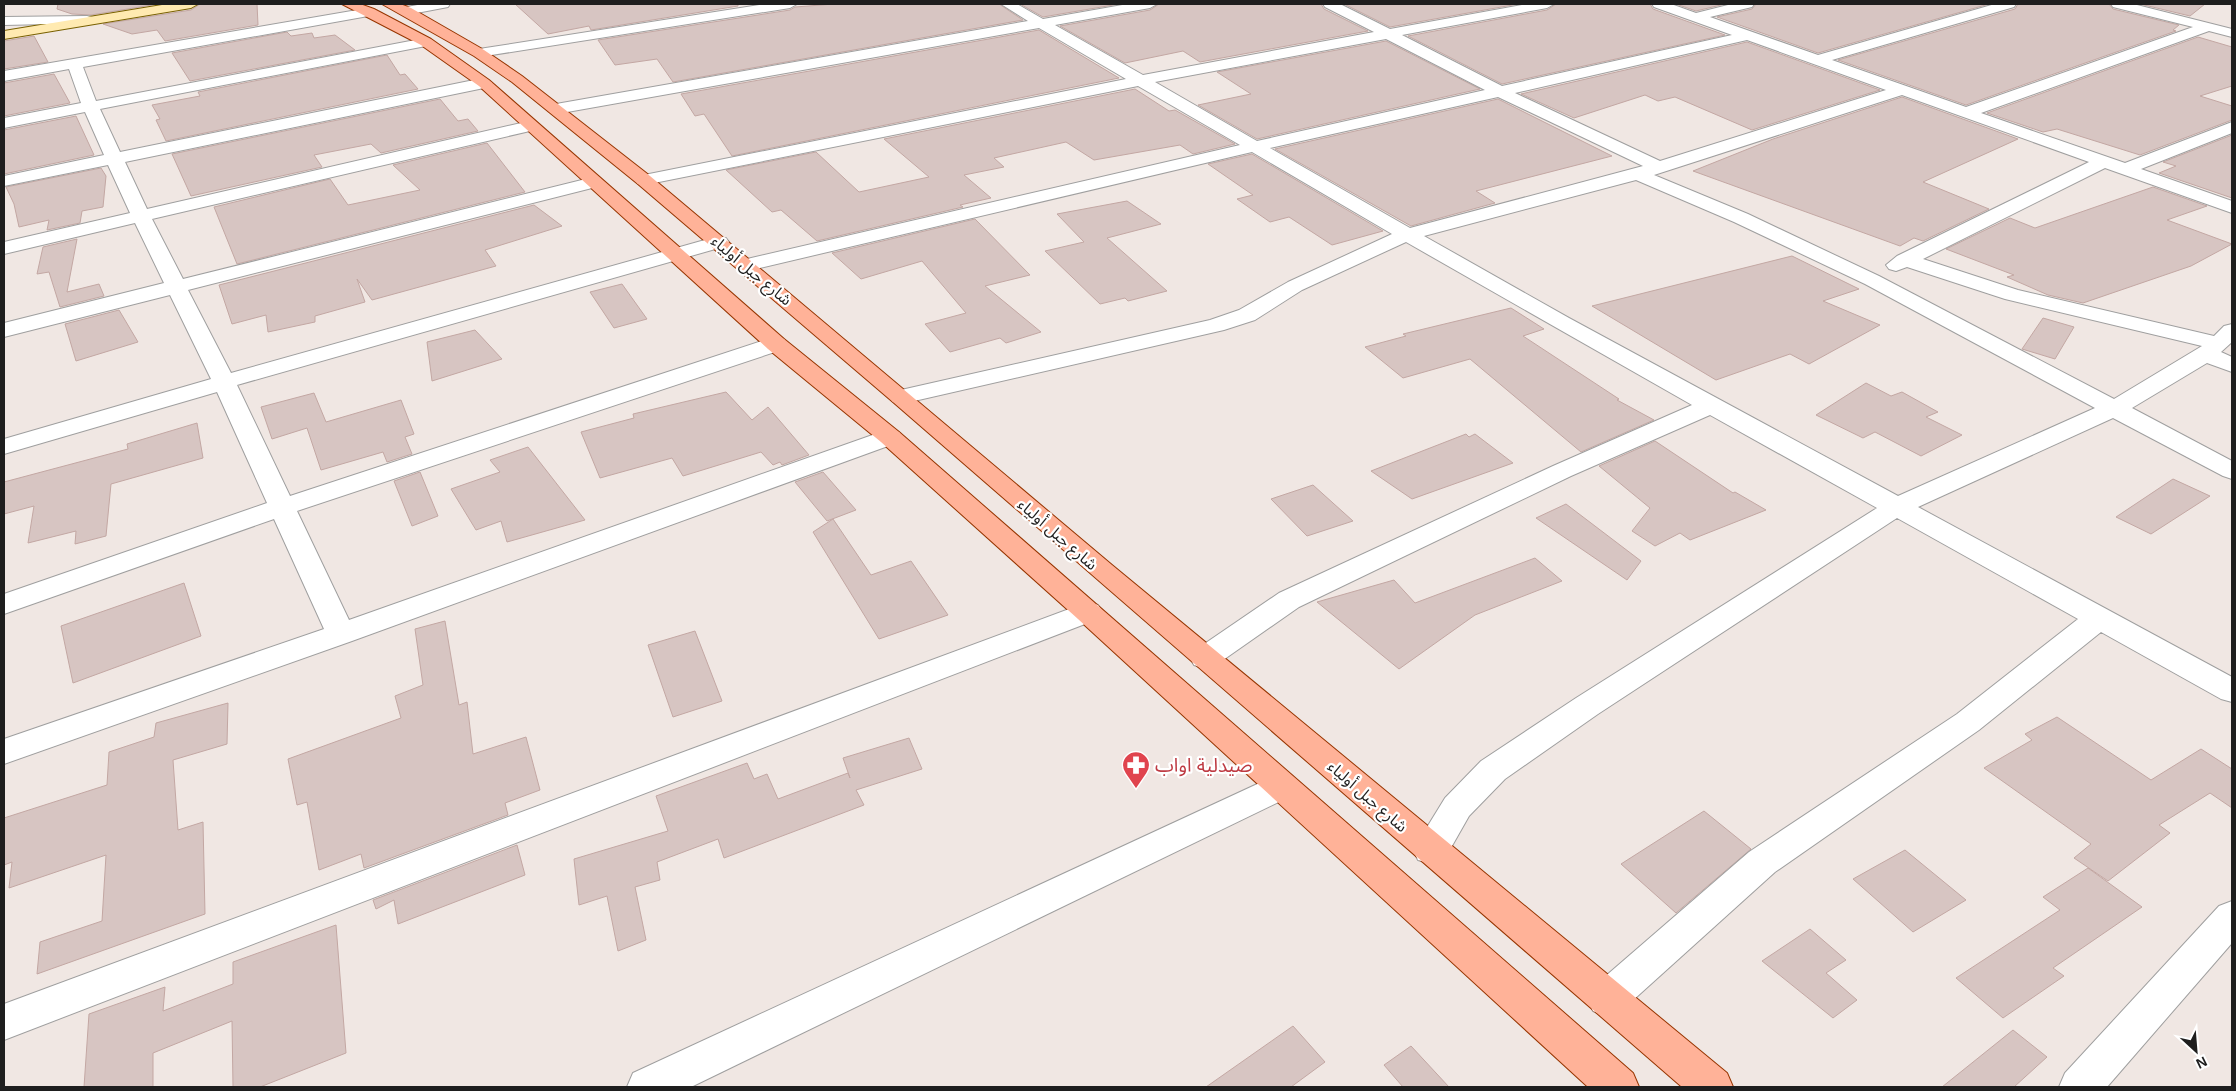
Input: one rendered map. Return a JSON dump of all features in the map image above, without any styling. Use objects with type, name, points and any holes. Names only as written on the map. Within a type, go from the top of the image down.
[{"type":"main road","points":[[378,8],[484,83],[776,344],[890,437],[1088,612],[1618,1087]]},
{"type":"main road","name":"شارع جبل أولياء","points":[[378,8],[479,53],[556,109],[644,180],[747,265],[1102,572],[1712,1087]]},
{"type":"street","points":[[4,34],[191,4]]},
{"type":"street","points":[[4,76],[378,8],[443,4]]},
{"type":"street","points":[[479,53],[587,34],[790,4]]},
{"type":"street","points":[[1008,4],[1257,146],[1405,235],[1710,406],[2232,692]]},
{"type":"street","points":[[556,109],[1150,4]]},
{"type":"street","points":[[1330,4],[1499,91],[1659,167]]},
{"type":"street","points":[[644,180],[1143,80],[1391,35],[1547,4]]},
{"type":"street","points":[[1659,4],[2232,207]]},
{"type":"street","points":[[1694,17],[1747,4]]},
{"type":"street","points":[[1817,60],[2009,4]]},
{"type":"street","points":[[2118,4],[2232,33]]},
{"type":"street","points":[[4,21],[88,20]]},
{"type":"street","points":[[1968,112],[2208,27]]},
{"type":"street","points":[[747,265],[1257,146],[1746,36]]},
{"type":"street","points":[[4,123],[426,42]]},
{"type":"street","points":[[74,63],[90,106],[116,157],[141,216],[224,382],[341,634]]},
{"type":"street","points":[[4,181],[484,83]]},
{"type":"street","points":[[901,397],[1247,316],[1294,286],[1405,235],[1637,174],[1902,90]]},
{"type":"street","points":[[4,248],[530,126]]},
{"type":"street","points":[[2125,169],[2232,127]]},
{"type":"street","points":[[1872,280],[1904,260],[2103,162]]},
{"type":"street","points":[[1637,174],[1741,218],[1872,280],[2232,471]]},
{"type":"street","points":[[4,330],[594,182]]},
{"type":"street","points":[[4,447],[224,382],[720,242]]},
{"type":"street","points":[[1904,260],[2012,295],[2218,342],[2232,365]]},
{"type":"street","points":[[1431,850],[1457,807],[1493,770],[1587,706],[1896,507],[2115,408],[2218,342]]},
{"type":"street","points":[[4,604],[282,507],[776,344]]},
{"type":"street","points":[[1205,658],[1289,600],[1562,471],[1710,406]]},
{"type":"street","points":[[4,752],[341,634],[890,437]]},
{"type":"street","points":[[4,1022],[1088,612]]},
{"type":"street","points":[[1607,998],[1762,862],[1968,722],[2098,618]]},
{"type":"street","points":[[648,1087],[1281,786]]},
{"type":"street","points":[[2080,1087],[2232,917]]},
{"type":"building","points":[[58,4],[158,4],[91,15],[72,14],[57,9]]},
{"type":"building","points":[[200,4],[257,4],[258,25],[165,41],[157,30],[132,34],[103,24],[191,10]]},
{"type":"building","points":[[515,4],[738,4],[738,6],[591,30],[589,26],[548,34]]},
{"type":"building","points":[[834,4],[999,4],[1023,20],[673,82],[657,59],[615,65],[598,40],[790,10],[795,7]]},
{"type":"building","points":[[1020,4],[1119,4],[1043,17]]},
{"type":"building","points":[[1159,4],[1321,4],[1324,9],[1368,31],[1200,62],[1183,51],[1125,63],[1060,26],[1150,10]]},
{"type":"building","points":[[1344,4],[1518,4],[1390,27]]},
{"type":"building","points":[[1556,4],[1650,4],[1653,9],[1725,35],[1502,84],[1408,36],[1547,10]]},
{"type":"building","points":[[1676,4],[1725,4],[1696,11]]},
{"type":"building","points":[[1756,4],[1989,4],[1818,53],[1717,17],[1752,9]]},
{"type":"building","points":[[2018,4],[2109,4],[2113,9],[2179,25],[2173,30],[2176,31],[1966,105],[1838,60],[2015,9]]},
{"type":"building","points":[[2140,4],[2205,4],[2190,16]]},
{"type":"building","points":[[1039,30],[1119,78],[732,156],[704,114],[695,116],[681,94]]},
{"type":"building","points":[[287,32],[291,36],[312,33],[314,38],[335,35],[355,50],[190,81],[172,53]]},
{"type":"building","points":[[34,36],[48,62],[4,69],[4,41]]},
{"type":"building","points":[[2198,37],[2232,47],[2232,86],[2200,96],[2232,106],[2232,120],[2140,155],[2057,129],[2043,132],[1987,113]]},
{"type":"building","points":[[1386,41],[1480,89],[1257,139],[1198,105],[1251,94],[1217,72]]},
{"type":"building","points":[[1747,42],[1880,90],[1752,130],[1675,97],[1658,101],[1645,95],[1574,118],[1521,94]]},
{"type":"building","points":[[387,55],[400,75],[405,74],[418,89],[166,141],[156,120],[160,119],[152,105],[200,96],[198,92]]},
{"type":"building","points":[[54,74],[70,103],[4,116],[4,83]]},
{"type":"building","points":[[1135,89],[1169,111],[1175,110],[1235,144],[1193,154],[1180,145],[1094,160],[1066,142],[994,158],[1004,167],[964,175],[991,198],[960,205],[963,207],[817,241],[781,210],[772,212],[726,170],[816,152],[859,192],[929,177],[884,139]]},
{"type":"building","points":[[1902,97],[2018,139],[1923,182],[1989,209],[1923,241],[1914,238],[1900,246],[1693,171],[1773,139]]},
{"type":"building","points":[[440,99],[458,121],[468,119],[478,131],[381,153],[371,144],[314,155],[322,167],[191,196],[172,154]]},
{"type":"building","points":[[1498,99],[1612,156],[1476,191],[1495,203],[1411,226],[1275,149]]},
{"type":"building","points":[[76,116],[94,155],[4,174],[4,130]]},
{"type":"building","points":[[2232,135],[2232,198],[2159,173],[2176,166],[2163,162]]},
{"type":"building","points":[[487,143],[525,192],[237,264],[214,207],[330,179],[348,205],[420,190],[393,165]]},
{"type":"building","points":[[1252,154],[1383,231],[1332,245],[1289,217],[1270,222],[1237,199],[1253,195],[1208,164]]},
{"type":"building","points":[[101,168],[106,176],[103,207],[82,211],[80,223],[47,230],[49,220],[19,227],[14,204],[6,187]]},
{"type":"building","points":[[2153,187],[2207,206],[2167,220],[2232,244],[2191,266],[2083,303],[2048,295],[2007,277],[2014,275],[1946,249],[2010,218],[2035,228]]},
{"type":"building","points":[[1127,201],[1161,224],[1107,238],[1167,291],[1128,301],[1125,298],[1100,304],[1045,251],[1084,242],[1057,214]]},
{"type":"building","points":[[534,205],[562,226],[485,250],[496,266],[372,300],[357,279],[365,302],[315,316],[315,322],[268,332],[266,315],[232,324],[219,285]]},
{"type":"building","points":[[975,219],[1030,275],[985,286],[1041,332],[1006,343],[1000,338],[950,352],[925,324],[966,313],[922,261],[861,279],[832,253]]},
{"type":"building","points":[[77,239],[67,292],[99,284],[104,296],[60,307],[49,272],[37,274],[43,247]]},
{"type":"building","points":[[1792,256],[1859,289],[1823,301],[1880,325],[1809,364],[1790,354],[1716,380],[1592,306]]},
{"type":"building","points":[[622,284],[647,319],[614,328],[590,292]]},
{"type":"building","points":[[1511,308],[1544,329],[1523,336],[1619,399],[1617,400],[1654,420],[1581,452],[1470,359],[1403,378],[1365,347],[1406,336],[1403,334]]},
{"type":"building","points":[[119,310],[138,342],[76,361],[65,324]]},
{"type":"building","points":[[2043,318],[2074,327],[2055,359],[2022,349]]},
{"type":"building","points":[[475,330],[502,359],[432,381],[427,342]]},
{"type":"building","points":[[1866,383],[1891,396],[1902,392],[1938,412],[1926,417],[1962,435],[1921,456],[1875,432],[1863,438],[1816,415]]},
{"type":"building","points":[[726,392],[752,420],[768,407],[809,455],[782,465],[780,462],[773,465],[761,452],[683,476],[672,458],[600,478],[581,432],[634,418],[633,414]]},
{"type":"building","points":[[314,393],[326,422],[401,400],[414,434],[405,437],[412,454],[387,462],[383,452],[321,470],[307,428],[272,439],[261,407]]},
{"type":"building","points":[[197,423],[203,458],[111,484],[106,536],[75,544],[76,531],[28,543],[34,506],[4,514],[4,482],[128,449],[127,444]]},
{"type":"building","points":[[1466,434],[1469,437],[1475,434],[1513,463],[1412,499],[1371,471]]},
{"type":"building","points":[[1655,441],[1733,493],[1735,492],[1766,510],[1690,540],[1680,533],[1655,546],[1632,531],[1650,508],[1599,466]]},
{"type":"building","points":[[528,447],[585,520],[507,542],[501,521],[476,530],[451,489],[500,472],[490,460]]},
{"type":"building","points":[[420,472],[438,516],[412,526],[394,481]]},
{"type":"building","points":[[823,472],[856,510],[827,521],[795,482]]},
{"type":"building","points":[[2173,479],[2210,496],[2151,534],[2116,517]]},
{"type":"building","points":[[1313,485],[1353,521],[1307,536],[1271,499]]},
{"type":"building","points":[[1566,504],[1641,561],[1627,580],[1536,518]]},
{"type":"building","points":[[833,519],[871,575],[911,561],[948,615],[879,639],[813,532]]},
{"type":"building","points":[[1535,558],[1562,581],[1475,615],[1399,669],[1317,602],[1394,580],[1415,603]]},
{"type":"building","points":[[184,583],[201,636],[73,683],[61,626]]},
{"type":"building","points":[[445,621],[459,705],[467,702],[473,754],[526,737],[540,790],[505,803],[508,815],[364,868],[361,854],[319,870],[307,802],[297,805],[288,759],[401,718],[395,696],[423,685],[415,629]]},
{"type":"building","points":[[695,631],[722,701],[673,717],[648,645]]},
{"type":"building","points":[[228,703],[227,744],[173,760],[178,830],[203,822],[205,914],[37,974],[40,942],[102,921],[106,855],[9,888],[12,862],[4,865],[4,818],[107,785],[109,752],[154,737],[156,723]]},
{"type":"building","points":[[2057,717],[2151,780],[2201,749],[2232,769],[2232,808],[2210,793],[2159,825],[2170,833],[2108,881],[2074,858],[2091,844],[1984,768],[2032,740],[2025,734]]},
{"type":"building","points":[[909,738],[922,769],[856,790],[864,805],[724,858],[718,839],[657,862],[660,880],[635,887],[646,940],[618,951],[607,896],[579,905],[574,859],[668,831],[656,796],[747,763],[754,779],[767,774],[778,799],[848,773],[850,778],[843,758]]},
{"type":"building","points":[[1704,811],[1751,849],[1676,913],[1621,864]]},
{"type":"building","points":[[517,845],[525,875],[398,924],[394,900],[376,909],[373,900]]},
{"type":"building","points":[[1905,850],[1966,900],[1913,932],[1853,879]]},
{"type":"building","points":[[2088,868],[2142,907],[2053,968],[2064,976],[2003,1018],[1956,978],[2060,910],[2043,897]]},
{"type":"building","points":[[336,925],[346,1053],[260,1087],[233,1087],[232,1021],[153,1053],[153,1087],[84,1087],[89,1014],[165,987],[163,1011],[233,984],[233,962]]},
{"type":"building","points":[[1810,929],[1846,960],[1826,973],[1857,1000],[1833,1018],[1762,961]]},
{"type":"building","points":[[1293,1026],[1325,1062],[1291,1087],[1206,1087]]},
{"type":"building","points":[[2013,1030],[2047,1057],[2014,1087],[1942,1087]]},
{"type":"building","points":[[1411,1046],[1449,1087],[1403,1087],[1384,1065]]},
{"type":"place","name":"صيدلية اواب","points":[[1136,789]]}]
